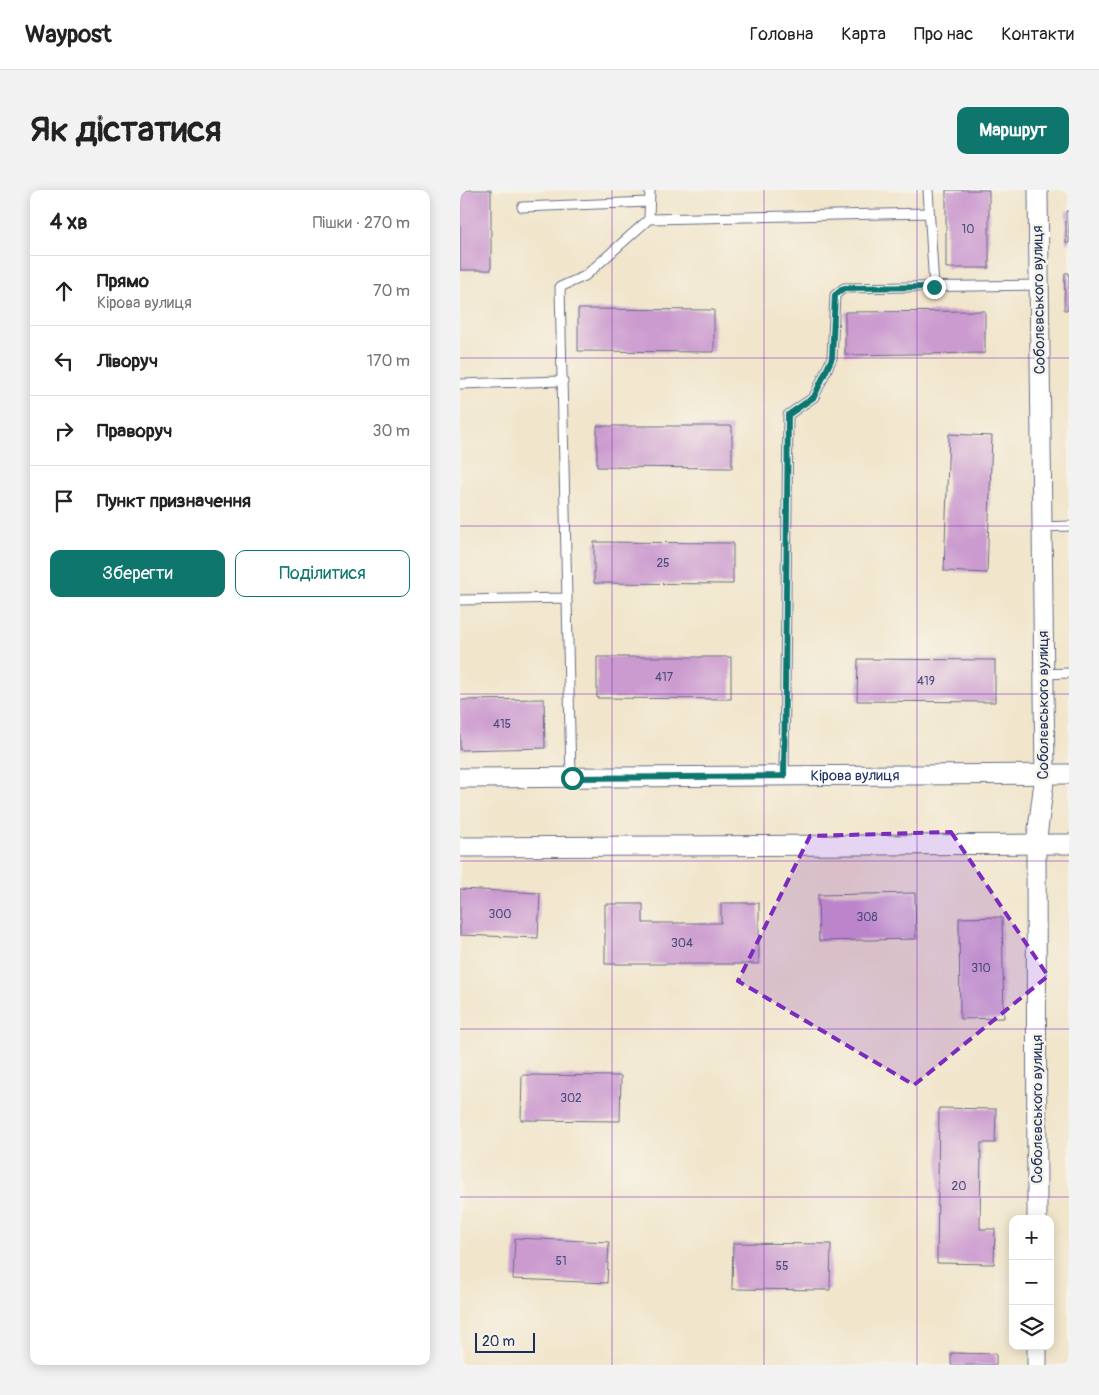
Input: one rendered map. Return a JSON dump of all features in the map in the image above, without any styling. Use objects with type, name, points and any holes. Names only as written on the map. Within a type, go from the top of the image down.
[{"type":"street","name":"Соболєвського вулиця","points":[[1037,1215],[1036,845],[1045,774],[1038,190]]},
{"type":"street","name":"Кірова вулиця","points":[[460,778],[1069,774]]},
{"type":"street","points":[[460,847],[1069,844]]},
{"type":"street","points":[[1037,1350],[1038,1365]]},
{"type":"lane","points":[[649,219],[650,190]]},
{"type":"lane","points":[[928,190],[934,287]]},
{"type":"lane","points":[[522,207],[649,202]]},
{"type":"lane","points":[[572,778],[560,287],[585,276],[649,219],[928,213]]},
{"type":"lane","points":[[784,776],[788,415],[814,397],[832,358],[835,295],[844,288],[1039,285]]},
{"type":"lane","points":[[460,384],[562,381]]},
{"type":"lane","points":[[1042,526],[1069,526]]},
{"type":"lane","points":[[460,600],[567,598]]},
{"type":"lane","points":[[1044,674],[1069,674]]},
{"type":"highlighted area","points":[[951,832],[1048,976],[914,1085],[738,981],[810,836]]},
{"type":"building","points":[[460,190],[491,190],[491,270],[460,270]]},
{"type":"building","points":[[946,190],[989,190],[989,268],[946,268]]},
{"type":"building","points":[[1066,211],[1069,211],[1069,243],[1066,243]]},
{"type":"building","points":[[1065,273],[1069,273],[1069,310],[1064,310]]},
{"type":"building","points":[[578,309],[714,310],[714,352],[578,351]]},
{"type":"building","points":[[985,311],[985,353],[845,355],[845,312]]},
{"type":"building","points":[[597,426],[732,426],[732,468],[597,467]]},
{"type":"building","points":[[949,434],[992,436],[987,573],[944,571]]},
{"type":"building","points":[[594,542],[733,543],[733,584],[594,583]]},
{"type":"building","points":[[597,657],[731,657],[731,699],[597,698]]},
{"type":"building","points":[[858,659],[995,660],[995,702],[857,701]]},
{"type":"building","points":[[544,699],[545,748],[460,750],[460,700]]},
{"type":"building","points":[[460,889],[540,893],[538,938],[460,935]]},
{"type":"building","points":[[915,893],[916,939],[819,941],[818,895]]},
{"type":"building","points":[[721,903],[759,903],[759,964],[605,964],[605,904],[643,904],[643,923],[721,923]]},
{"type":"building","points":[[1002,917],[1004,1018],[960,1019],[959,918]]},
{"type":"building","points":[[522,1075],[621,1076],[620,1121],[521,1120]]},
{"type":"building","points":[[939,1108],[996,1109],[995,1143],[981,1143],[980,1229],[995,1229],[994,1264],[937,1263]]},
{"type":"building","points":[[515,1238],[609,1242],[607,1283],[513,1279]]},
{"type":"building","points":[[733,1243],[831,1244],[830,1290],[732,1289]]},
{"type":"building","points":[[951,1353],[996,1354],[996,1365],[951,1365]]},
{"type":"route","points":[[572,778],[784,776],[788,415],[814,397],[832,358],[835,295],[844,288],[934,287]]}]
